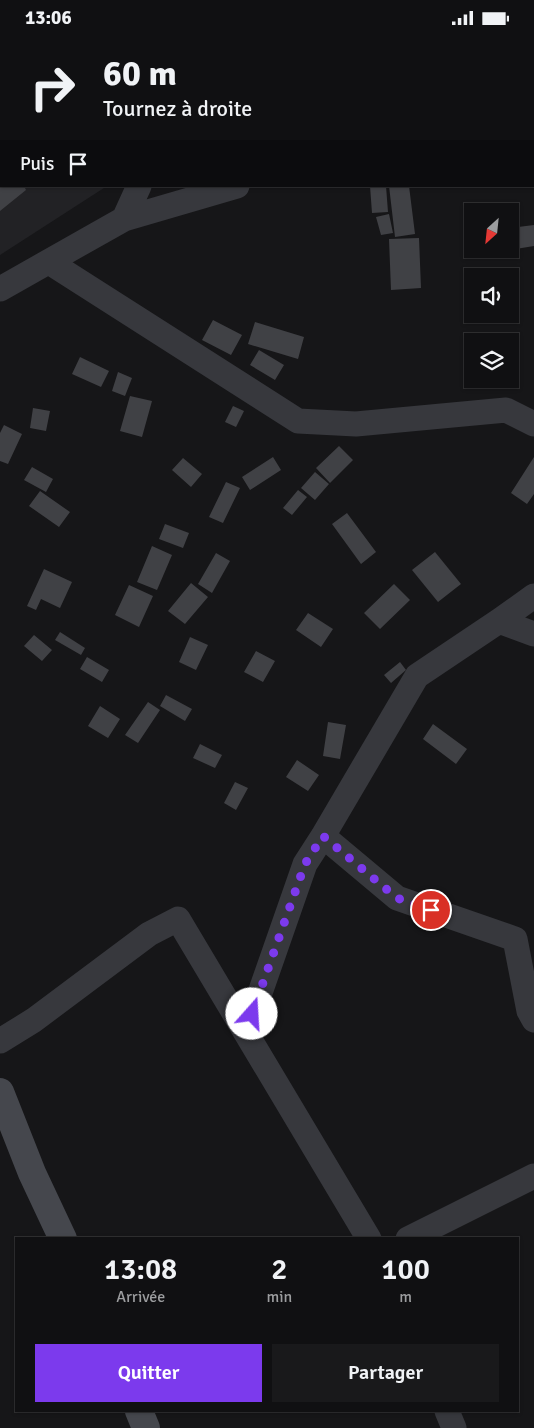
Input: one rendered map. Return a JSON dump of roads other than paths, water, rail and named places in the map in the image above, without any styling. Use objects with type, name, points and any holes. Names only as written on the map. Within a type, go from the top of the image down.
[{"type":"street","points":[[124,219],[139,187]]},
{"type":"street","points":[[0,289],[124,219],[234,187]]},
{"type":"street","points":[[49,263],[298,421],[356,424],[506,410],[534,424]]},
{"type":"street","points":[[246,1033],[305,864],[416,676],[534,596]]},
{"type":"street","points":[[499,621],[534,635]]},
{"type":"street","points":[[323,836],[397,898],[515,939],[529,1011],[534,1020]]},
{"type":"street","points":[[0,1041],[34,1020],[149,935],[178,919],[368,1237]]},
{"type":"street","points":[[0,1093],[32,1173],[62,1237]]},
{"type":"street","points":[[412,1237],[534,1176]]},
{"type":"street","points":[[139,1412],[146,1428]]},
{"type":"street","points":[[447,1412],[454,1428]]}]
